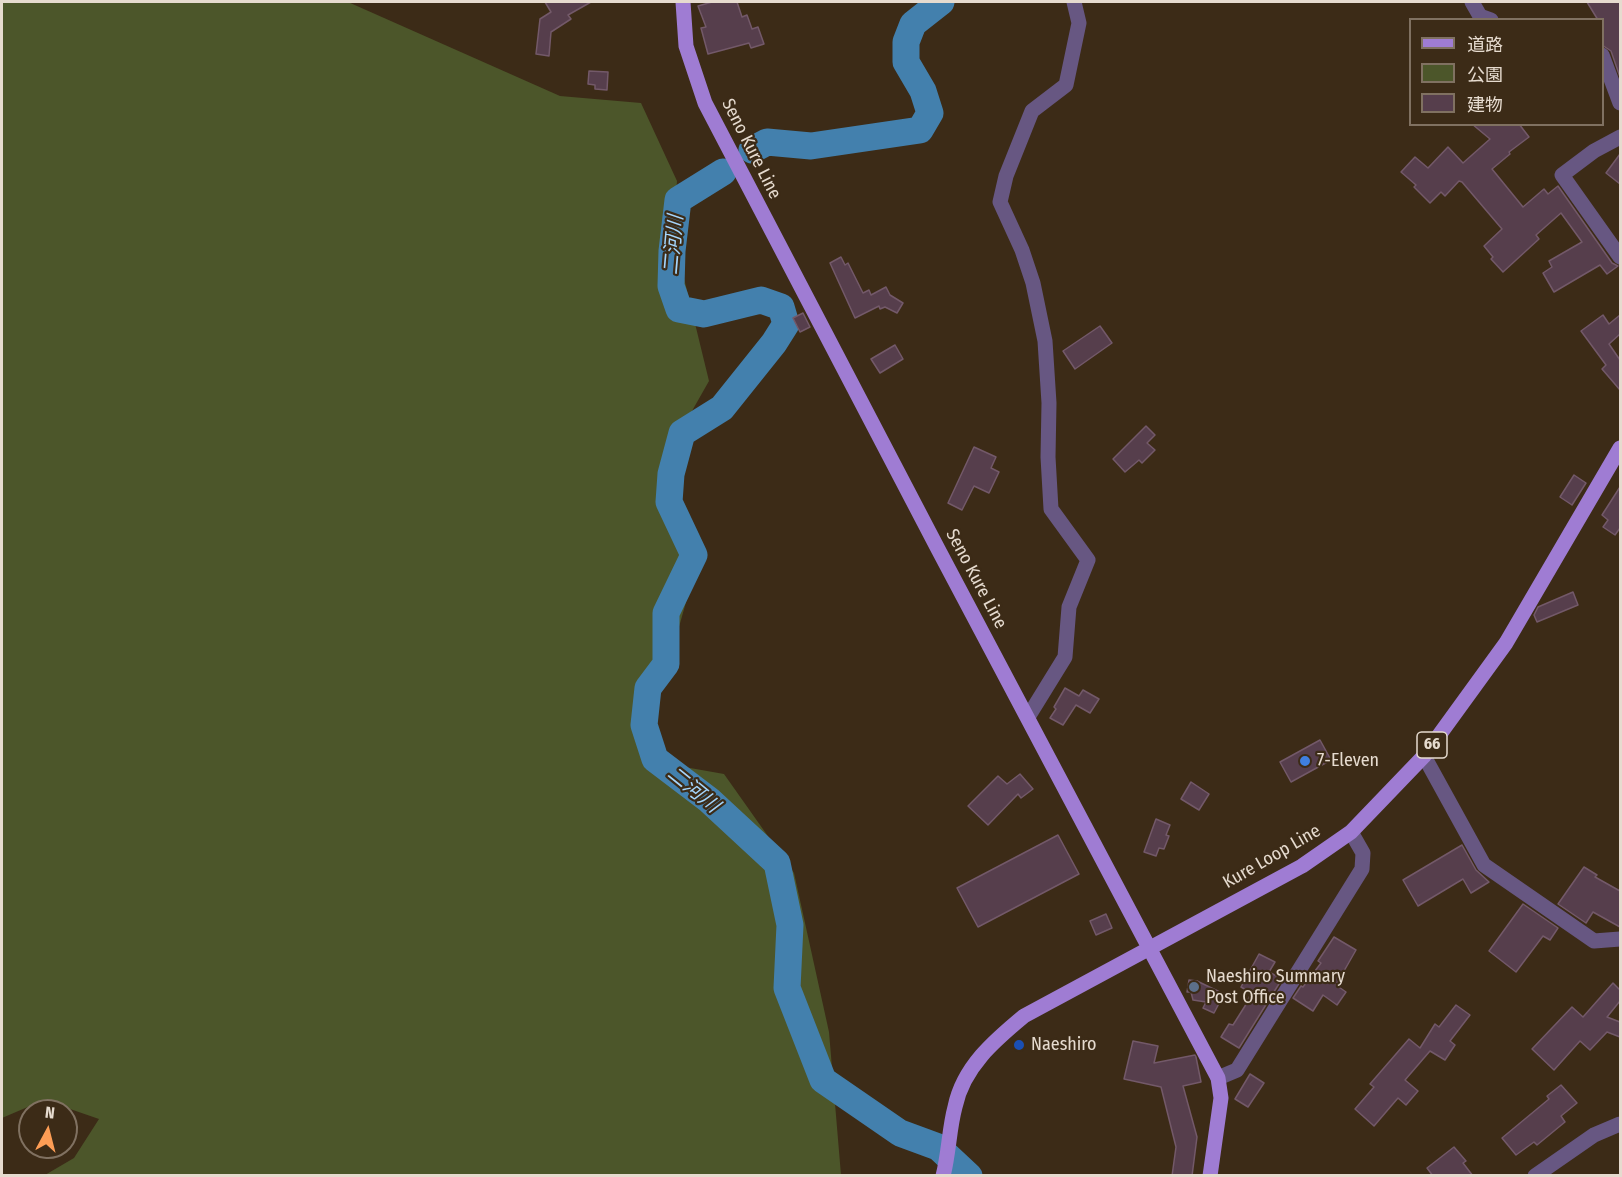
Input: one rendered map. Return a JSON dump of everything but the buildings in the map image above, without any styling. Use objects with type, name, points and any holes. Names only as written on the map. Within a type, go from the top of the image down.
[{"type":"main road","name":"Seno Kure Line","points":[[683,2],[686,46],[705,103],[1218,1078],[1221,1098],[1210,1176]]},
{"type":"main road","name":"Kure Loop Line","points":[[944,1172],[955,1105],[969,1073],[991,1044],[1024,1016],[1302,866],[1351,832],[1424,756],[1506,643],[1620,447]]},
{"type":"street","points":[[1028,717],[1065,657],[1069,607],[1088,560],[1051,509],[1045,341],[1033,282],[1022,250],[1000,202],[1016,147],[1032,111],[1066,85],[1078,23],[1074,2]]},
{"type":"street","points":[[1472,2],[1480,16],[1486,18]]},
{"type":"street","points":[[1604,60],[1620,103]]},
{"type":"street","points":[[1620,137],[1594,151],[1562,175],[1620,257]]},
{"type":"street","points":[[1424,756],[1484,865],[1594,941],[1620,939]]},
{"type":"street","points":[[1218,1078],[1237,1070],[1362,869],[1363,853],[1351,832]]},
{"type":"street","points":[[1535,1176],[1594,1135],[1620,1124]]},
{"type":"green space","points":[[2,2],[348,2],[560,96],[641,103],[677,181],[673,233],[709,381],[667,455],[700,553],[667,669],[647,704],[662,763],[724,774],[794,873],[829,1032],[841,1175],[45,1175],[72,1159],[78,1159],[78,1152],[99,1119],[78,1112],[78,1099],[18,1099],[18,1111],[2,1118]]},
{"type":"waterway","name":"二河川","points":[[752,150],[767,142],[811,146],[920,130],[930,113],[923,91],[906,62],[906,42],[913,24],[941,2]]},
{"type":"waterway","name":"二河川","points":[[723,172],[678,200],[672,251],[671,286],[679,309],[704,314],[761,300],[781,307],[786,324],[774,343],[722,408],[682,433],[671,474],[669,502],[694,555],[666,613],[666,664],[648,688],[644,725],[655,759],[709,800],[777,863],[790,925],[787,988],[823,1080],[900,1133],[938,1147],[969,1176]]},
{"type":"place","name":"7-Eleven","points":[[1305,761]]},
{"type":"place","name":"Naeshiro Summary Post Office","points":[[1194,987]]},
{"type":"place","name":"Naeshiro","points":[[1019,1045]]}]
